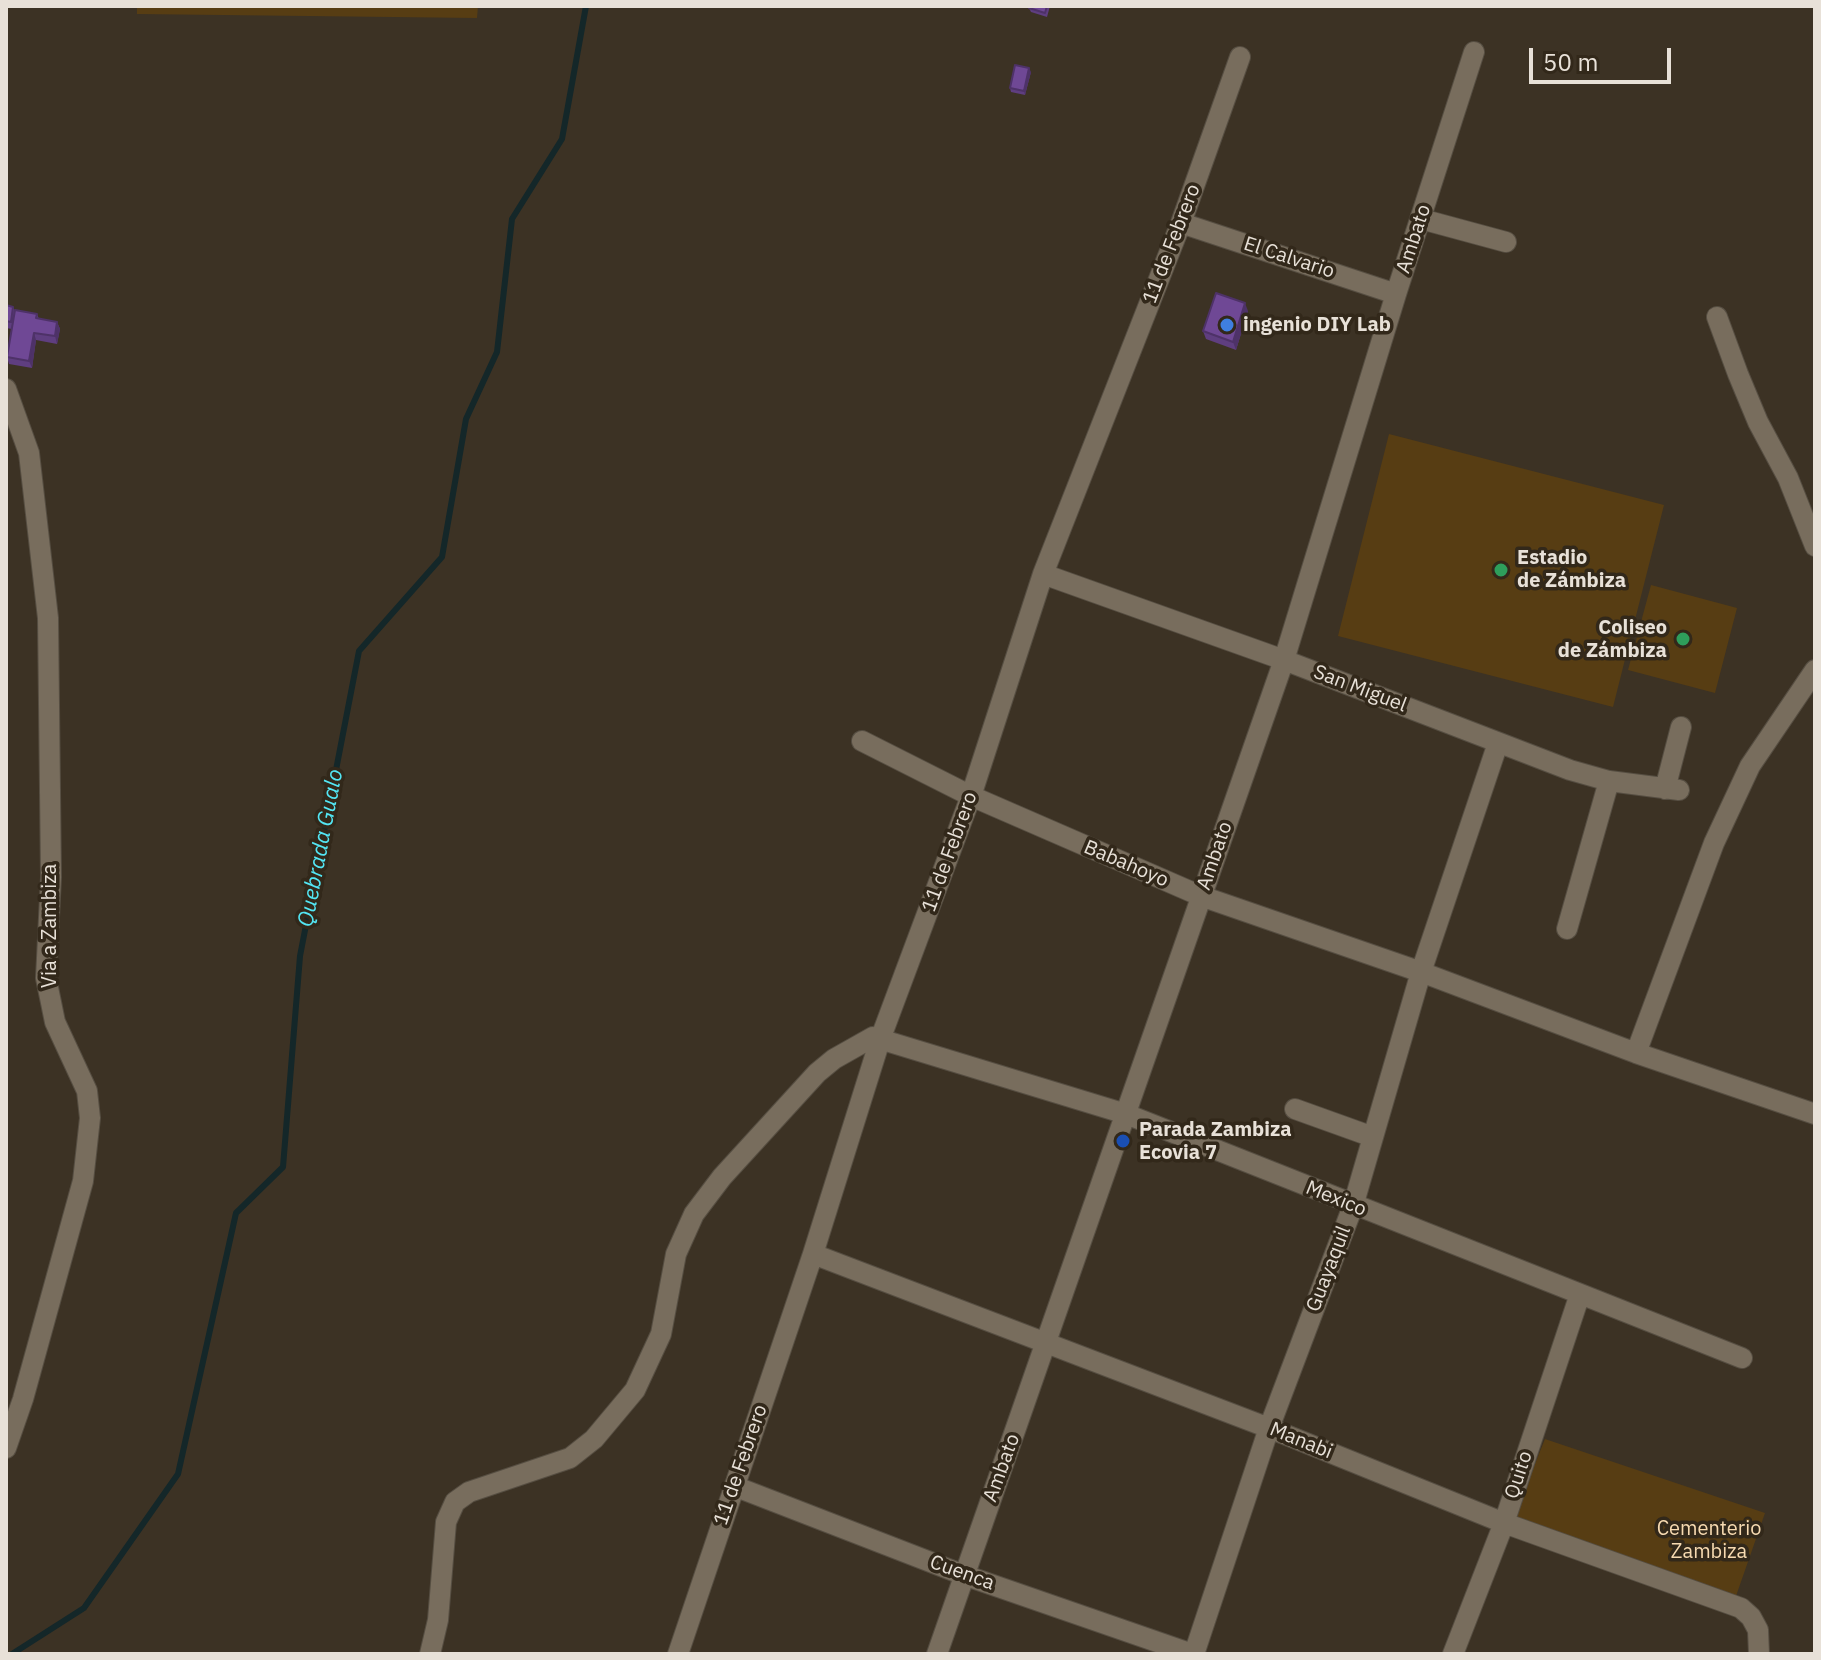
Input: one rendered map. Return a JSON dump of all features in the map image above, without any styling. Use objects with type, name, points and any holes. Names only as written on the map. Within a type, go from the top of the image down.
[{"type":"street","name":"Ambato","points":[[937,1654],[1284,660],[1474,52]]},
{"type":"street","name":"11 de Febrero","points":[[678,1654],[813,1254],[881,1037],[971,796],[1043,574],[1181,223],[1240,57]]},
{"type":"street","points":[[1421,219],[1506,242]]},
{"type":"street","name":"El Calvario","points":[[1181,223],[1396,294]]},
{"type":"street","points":[[1717,317],[1748,398],[1788,478],[1815,546]]},
{"type":"street","name":"Via a Zambiza","points":[[6,389],[29,453],[48,618],[51,877],[46,978],[55,1022],[87,1091],[90,1118],[83,1181],[23,1399],[6,1448]]},
{"type":"street","name":"San Miguel","points":[[1043,574],[1284,660],[1570,770],[1609,781],[1672,790],[1681,727]]},
{"type":"street","points":[[1636,1053],[1714,843],[1750,766],[1815,670]]},
{"type":"street","name":"Babahoyo","points":[[862,741],[971,796],[1201,896],[1421,972],[1636,1053],[1815,1114]]},
{"type":"street","name":"Guayaquil","points":[[1193,1654],[1269,1428],[1353,1206],[1421,972],[1498,743]]},
{"type":"street","points":[[1567,929],[1609,781]]},
{"type":"street","points":[[430,1654],[438,1620],[446,1522],[455,1502],[469,1492],[570,1458],[594,1439],[635,1390],[661,1334],[676,1254],[694,1214],[722,1177],[817,1073],[873,1037],[881,1037]]},
{"type":"street","name":"Mexico","points":[[881,1037],[1126,1114],[1742,1358]]},
{"type":"street","points":[[1295,1109],[1373,1137]]},
{"type":"street","name":"Manabi","points":[[813,1254],[1269,1428],[1504,1523],[1741,1608],[1751,1617],[1758,1630],[1759,1654]]},
{"type":"street","name":"Quito","points":[[1453,1654],[1504,1523],[1580,1294]]},
{"type":"street","name":"Cuenca","points":[[734,1486],[964,1575],[1193,1654]]},
{"type":"green space","points":[[137,6],[478,6],[477,18],[137,14]]},
{"type":"green space","name":"Estadio de Zámbiza","points":[[1389,434],[1664,505],[1613,707],[1338,636]]},
{"type":"green space","name":"Coliseo de Zámbiza","points":[[1651,585],[1737,608],[1715,693],[1628,670]]},
{"type":"green space","name":"Cementerio Zambiza","points":[[1545,1439],[1765,1513],[1736,1596],[1513,1518]]},
{"type":"building","points":[[1030,6],[1047,6],[1045,13]]},
{"type":"building","points":[[1015,65],[1029,68],[1024,91],[1010,88]]},
{"type":"building","name":"ingenio DIY Lab","points":[[1216,293],[1245,303],[1233,342],[1203,331]]},
{"type":"building","points":[[6,305],[13,307],[11,322],[6,321]]},
{"type":"building","points":[[15,310],[57,322],[55,336],[34,333],[29,361],[7,357]]},
{"type":"waterway","name":"Quebrada Gualo","points":[[12,1654],[84,1608],[178,1474],[236,1213],[283,1167],[300,956],[359,651],[442,557],[466,419],[497,352],[512,219],[562,139],[586,6]]},
{"type":"place","name":"ingenio DIY Lab","points":[[1227,325]]},
{"type":"place","name":"Estadio de Zámbiza","points":[[1501,570]]},
{"type":"place","name":"Coliseo de Zámbiza","points":[[1683,639]]},
{"type":"place","name":"Parada Zambiza Ecovia 7","points":[[1123,1141]]}]
